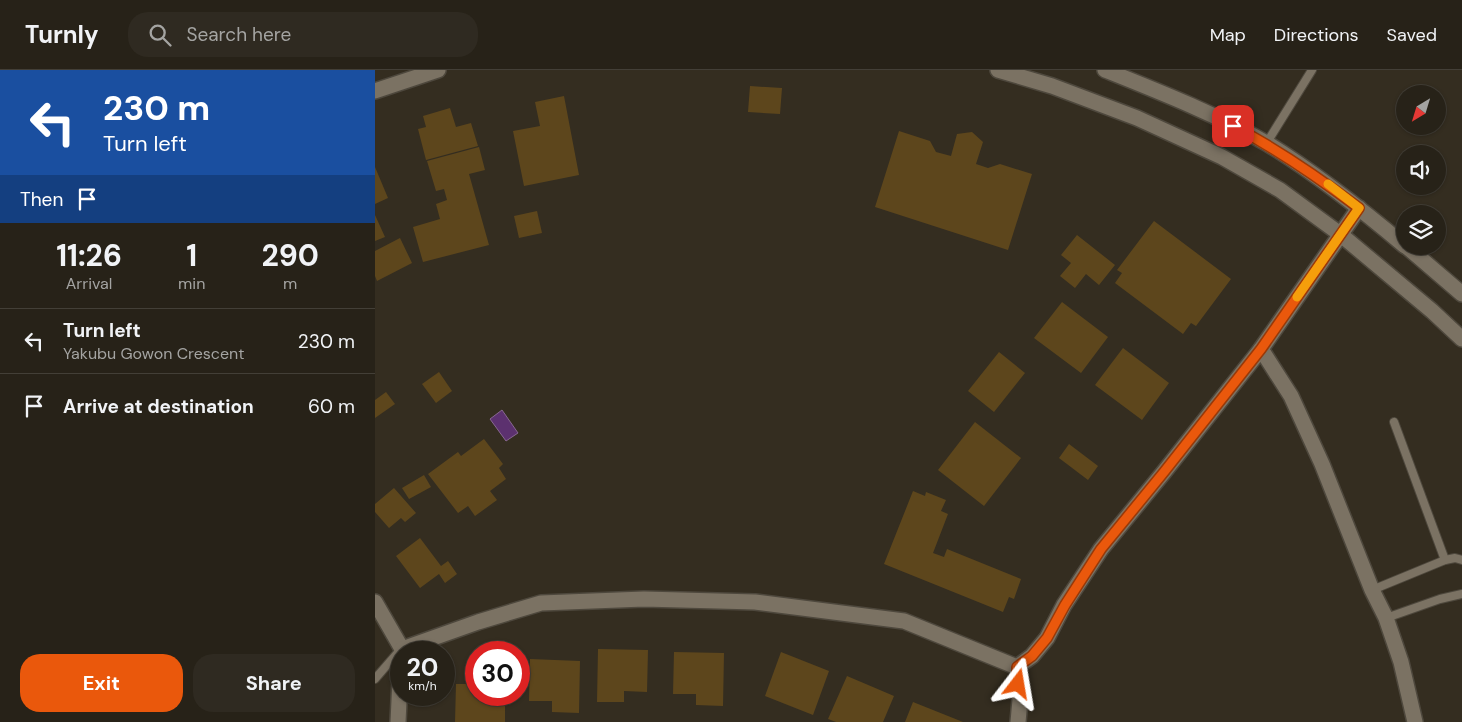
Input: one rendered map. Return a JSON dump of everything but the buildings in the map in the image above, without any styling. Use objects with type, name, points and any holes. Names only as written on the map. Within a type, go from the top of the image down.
[{"type":"street","points":[[375,91],[437,70]]},
{"type":"street","points":[[998,70],[1052,86],[1137,118],[1222,157],[1280,190],[1340,234],[1432,311],[1462,339]]},
{"type":"street","points":[[1105,70],[1182,101],[1266,144],[1315,175],[1396,239]]},
{"type":"street","points":[[1017,667],[1032,656],[1047,638],[1065,605],[1101,549],[1261,349],[1359,208]]},
{"type":"street","points":[[1416,255],[1462,294]]},
{"type":"street","points":[[1261,349],[1291,396],[1322,464],[1401,662],[1415,722]]},
{"type":"street","points":[[431,641],[478,622],[541,603],[644,599],[755,602],[904,621],[1017,667]]},
{"type":"street","points":[[375,602],[395,641]]},
{"type":"street","points":[[1017,667],[1020,700],[1018,722]]},
{"type":"street","points":[[398,722],[399,706]]},
{"type":"lane","points":[[1266,144],[1312,70]]},
{"type":"lane","points":[[1394,422],[1445,560]]},
{"type":"lane","points":[[1372,590],[1445,560],[1455,558],[1462,560]]},
{"type":"lane","points":[[1385,618],[1440,599],[1462,595]]},
{"type":"lane","points":[[375,679],[390,664]]},
{"type":"shaded area","points":[[502,410],[518,433],[506,441],[490,419]]},
{"type":"slow traffic","points":[[1297,297],[1359,208],[1328,184]]},
{"type":"route","points":[[1018,684],[1017,667],[1032,656],[1047,638],[1065,605],[1101,549],[1261,349],[1359,208],[1315,175],[1233,126]]}]
